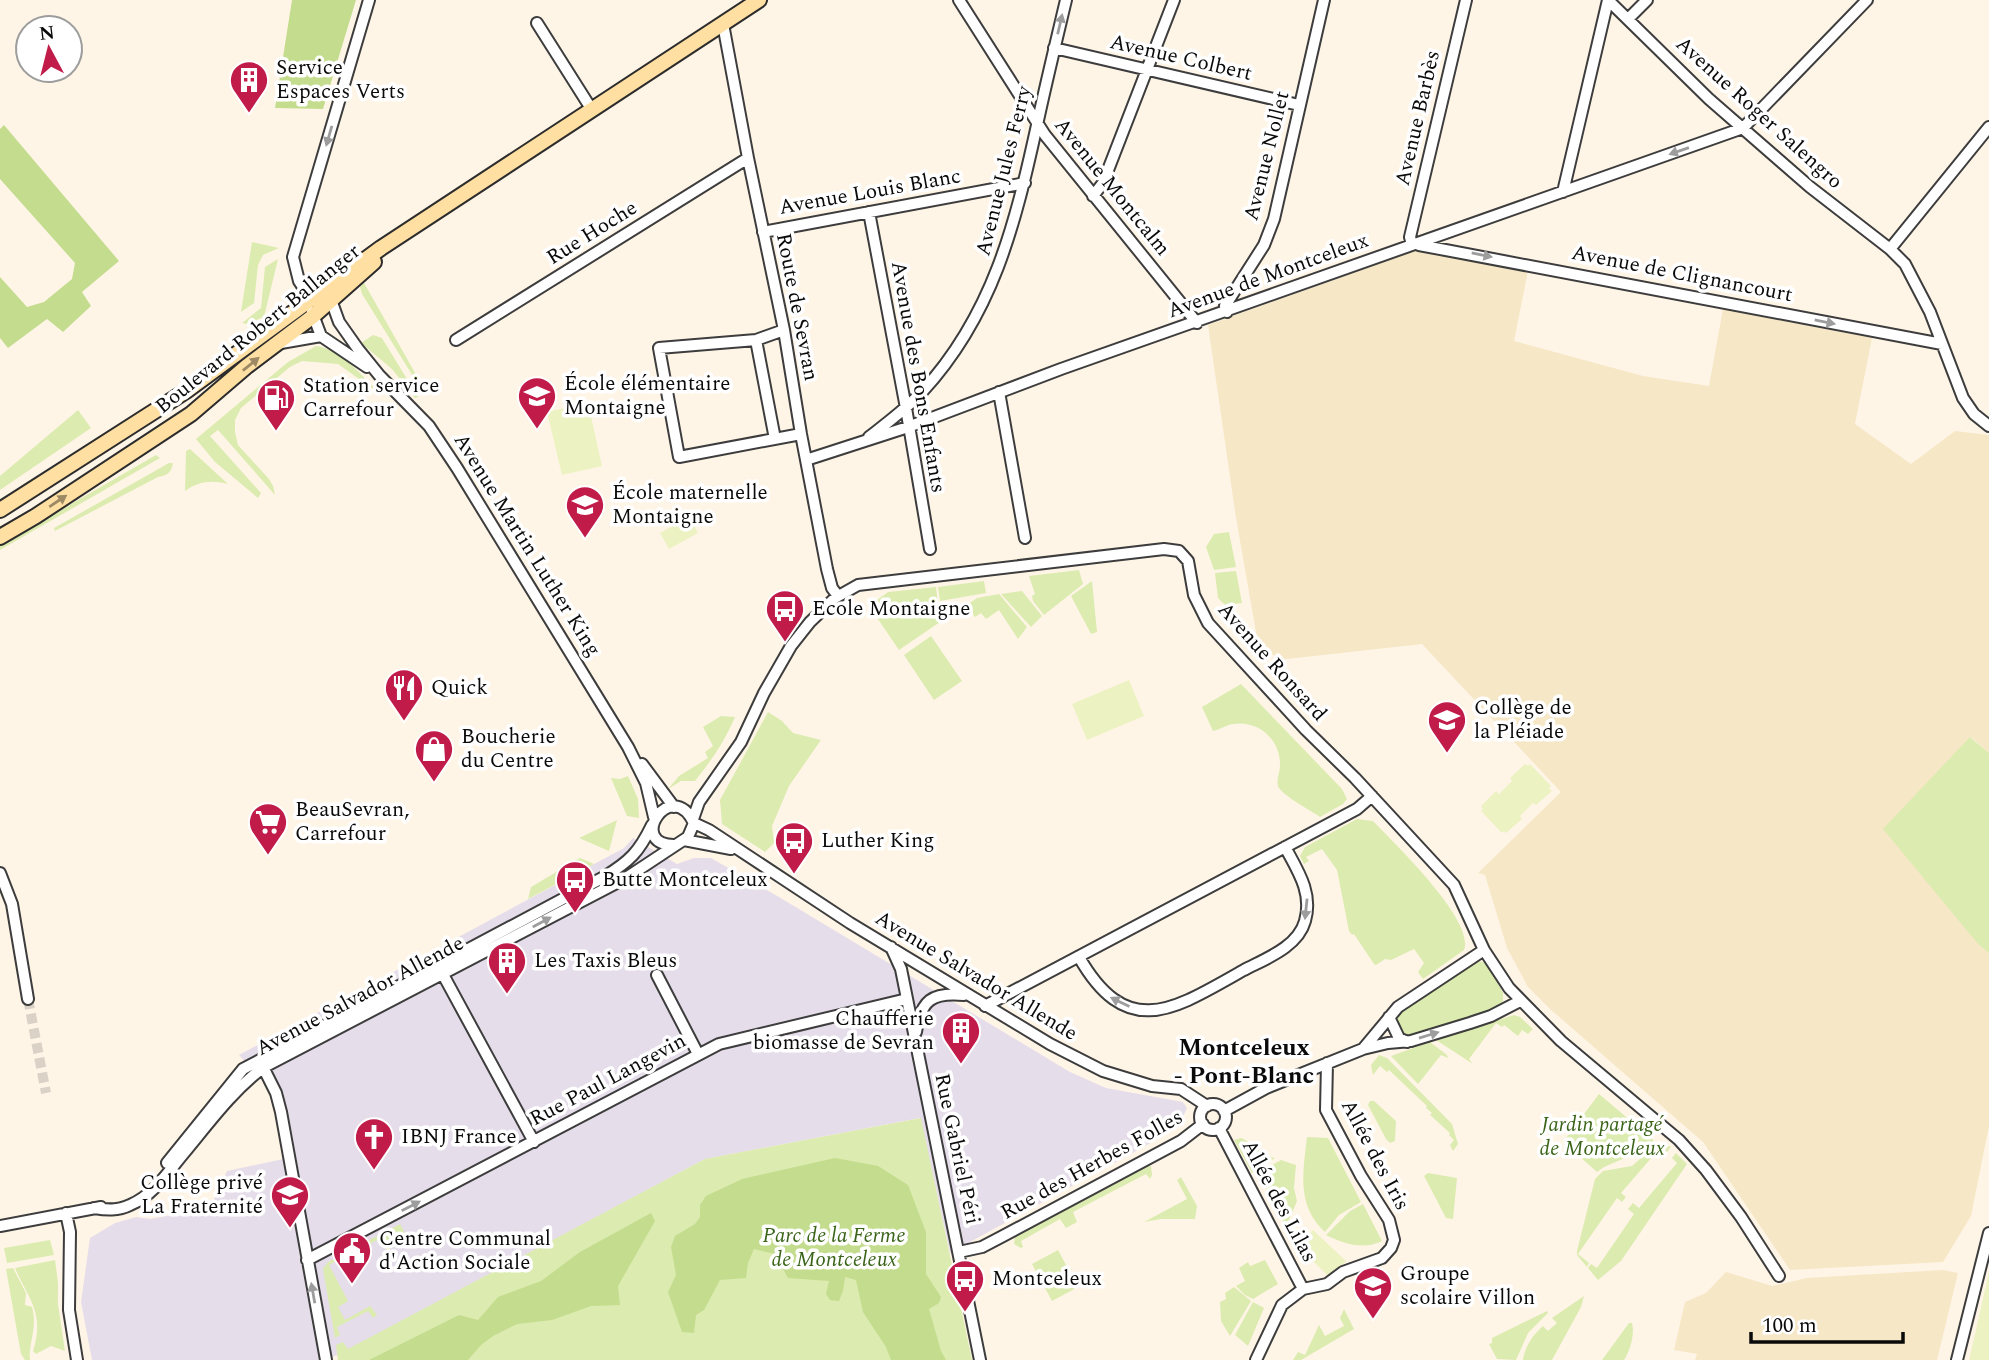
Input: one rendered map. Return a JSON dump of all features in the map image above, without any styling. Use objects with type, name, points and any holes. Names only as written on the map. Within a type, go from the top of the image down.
[{"type":"main road","name":"Boulevard Robert Ballanger","points":[[0,510],[186,391],[381,248],[760,0]]},
{"type":"main road","name":"Boulevard Robert Ballanger","points":[[0,537],[191,414],[312,317],[385,253],[397,239]]},
{"type":"street","points":[[275,345],[321,336],[312,317],[311,299],[299,281],[293,257],[369,0]]},
{"type":"street","name":"Avenue Montcalm","points":[[959,0],[1037,124],[1197,323]]},
{"type":"street","name":"Avenue Jules Ferry","points":[[864,441],[906,408],[936,376],[961,344],[984,302],[1003,258],[1025,183],[1066,0]]},
{"type":"street","points":[[1093,196],[1103,183],[1174,0]]},
{"type":"street","name":"Avenue Nollet","points":[[1227,312],[1225,306],[1264,245],[1274,219],[1324,0]]},
{"type":"street","name":"Avenue Barbès","points":[[1413,244],[1410,237],[1466,0]]},
{"type":"street","points":[[1563,192],[1608,0]]},
{"type":"street","name":"Avenue Roger Salengro","points":[[1608,0],[1709,99],[1810,187],[1905,264],[1930,312],[1963,398],[1974,414],[1989,426]]},
{"type":"street","points":[[1629,18],[1647,0]]},
{"type":"street","points":[[1743,128],[1867,0]]},
{"type":"street","points":[[537,23],[592,110]]},
{"type":"street","name":"Route de Sevran","points":[[723,24],[829,575],[832,588],[838,596]]},
{"type":"street","name":"Avenue Colbert","points":[[1055,48],[1299,105]]},
{"type":"street","points":[[1889,249],[1989,127]]},
{"type":"street","name":"Avenue de Montceleux","points":[[806,460],[908,427],[999,392],[1743,128]]},
{"type":"street","name":"Rue Hoche","points":[[456,340],[748,158]]},
{"type":"street","name":"Avenue Louis Blanc","points":[[763,232],[1025,183]]},
{"type":"street","name":"Avenue des Bons Enfants","points":[[869,212],[930,549]]},
{"type":"street","points":[[1449,232],[1451,249]]},
{"type":"street","name":"Avenue de Clignancourt","points":[[1413,244],[1451,249],[1942,344]]},
{"type":"street","points":[[311,299],[331,300]]},
{"type":"street","name":"Avenue Martin Luther King","points":[[331,300],[339,322],[379,375],[429,426],[576,659],[646,783],[654,820]]},
{"type":"street","points":[[784,330],[756,340],[659,348],[679,457],[801,434]]},
{"type":"street","name":"Avenue Martin Luther King","points":[[321,336],[379,375]]},
{"type":"street","points":[[756,340],[775,439]]},
{"type":"street","points":[[999,392],[1025,538]]},
{"type":"street","name":"Avenue Ronsard","points":[[693,821],[708,789],[741,742],[764,693],[791,646],[810,622],[838,596],[858,584],[1164,549],[1176,550],[1188,561],[1194,596],[1208,623],[1454,885],[1484,950],[1520,1001]]},
{"type":"street","name":"Avenue Martin Luther King","points":[[628,747],[677,807]]},
{"type":"street","name":"Avenue Ronsard","points":[[677,807],[694,800],[708,789]]},
{"type":"street","points":[[985,1006],[1357,809],[1372,796]]},
{"type":"street","points":[[677,807],[693,821],[691,834],[679,843],[663,843],[657,838],[653,828],[654,820],[659,812],[677,807]]},
{"type":"street","name":"Avenue Salvador Allende","points":[[0,1226],[94,1208],[116,1210],[132,1205],[156,1188],[261,1063],[440,969],[628,863],[638,851],[654,820]]},
{"type":"street","name":"Avenue Salvador Allende","points":[[693,821],[850,923],[1049,1044],[1103,1071],[1152,1086],[1181,1089],[1207,1106]]},
{"type":"street","name":"Avenue Salvador Allende","points":[[440,969],[626,878],[679,843],[738,850]]},
{"type":"street","points":[[1079,957],[1098,987],[1122,1004],[1149,1010],[1184,1004],[1280,951],[1297,937],[1303,927],[1308,907],[1307,890],[1285,846]]},
{"type":"street","points":[[0,873],[12,904],[28,999]]},
{"type":"street","name":"Rue Gabriel Péri","points":[[891,947],[901,969],[980,1360]]},
{"type":"street","points":[[1363,1049],[1398,1007],[1484,950]]},
{"type":"street","points":[[440,969],[534,1142]]},
{"type":"street","points":[[657,975],[698,1054]]},
{"type":"street","points":[[915,1038],[919,1015],[927,1001],[946,993],[967,995]]},
{"type":"street","name":"Rue Paul Langevin","points":[[307,1260],[698,1054],[733,1040],[907,999]]},
{"type":"street","points":[[1224,1111],[1266,1088],[1363,1049],[1406,1042],[1481,1020],[1520,1001],[1561,1041],[1679,1140],[1706,1170],[1741,1217],[1779,1276]]},
{"type":"street","points":[[1390,1017],[1399,1038],[1406,1042]]},
{"type":"street","points":[[261,1063],[276,1093],[281,1112],[326,1360]]},
{"type":"street","name":"Allée des Iris","points":[[1303,1289],[1327,1284],[1343,1272],[1382,1258],[1394,1240],[1389,1220],[1361,1176],[1326,1110],[1327,1063]]},
{"type":"street","points":[[1207,1106],[1219,1106],[1224,1111],[1225,1121],[1219,1129],[1212,1130],[1202,1124],[1201,1114],[1207,1106]]},
{"type":"street","name":"Rue des Herbes Folles","points":[[959,1252],[992,1242],[1171,1146],[1202,1124]]},
{"type":"street","name":"Allée des Lilas","points":[[1219,1129],[1303,1289],[1282,1305],[1256,1360]]},
{"type":"street","points":[[66,1213],[70,1232],[69,1310],[77,1360]]},
{"type":"street","points":[[1957,1360],[1989,1233]]},
{"type":"shaded area","points":[[1417,250],[1528,271],[1514,341],[1643,376],[1709,386],[1723,309],[1872,338],[1855,424],[1911,464],[1955,431],[1989,435],[1989,753],[1971,737],[1979,945],[1989,953],[1989,1126],[1971,1216],[1943,1262],[1790,1270],[1703,1142],[1550,1009],[1528,987],[1507,948],[1485,875],[1478,873],[1561,792],[1422,644],[1278,660],[1257,638],[1236,518],[1208,325]]},
{"type":"shaded area","points":[[633,838],[677,864],[694,858],[711,858],[1070,1072],[1106,1088],[1183,1102],[1187,1108],[1183,1117],[1167,1134],[950,1253],[920,1118],[705,1159],[338,1355],[321,1360],[92,1360],[81,1302],[90,1238],[115,1223],[136,1217],[150,1219],[210,1208],[227,1171],[283,1159],[272,1097],[266,1084],[239,1055],[624,848]]},
{"type":"shaded area","points":[[1943,1270],[1958,1273],[1937,1360],[1695,1360],[1697,1354],[1674,1350],[1685,1302],[1706,1293],[1726,1272],[1772,1286],[1807,1278]]},
{"type":"green space","points":[[292,0],[356,0],[323,109],[275,108]]},
{"type":"green space","points":[[4,125],[119,261],[82,292],[91,306],[63,332],[47,319],[8,348],[0,338],[0,277],[27,307],[44,302],[72,279],[75,263],[0,179],[0,129]]},
{"type":"green space","points":[[252,242],[279,248],[263,255],[258,265],[254,303],[241,312]]},
{"type":"green space","points":[[278,259],[264,317],[247,324],[242,323],[261,308],[265,267]]},
{"type":"green space","points":[[363,281],[427,394],[424,394],[362,294],[360,287]]},
{"type":"green space","points":[[373,335],[382,338],[418,397],[415,398],[392,369],[361,343]]},
{"type":"green space","points":[[316,346],[326,348],[344,359],[383,396],[338,364],[302,361],[290,367],[241,408],[235,420],[238,445],[269,479],[275,495],[218,430],[210,436],[261,493],[258,498],[215,462],[196,439],[288,362]]},
{"type":"green space","points":[[588,403],[602,466],[562,475],[547,412]]},
{"type":"green space","points":[[78,410],[91,428],[0,490],[0,476]]},
{"type":"green space","points":[[190,449],[228,484],[205,482],[185,491],[186,451]]},
{"type":"green space","points":[[156,455],[160,458],[0,550],[0,545]]},
{"type":"green space","points":[[173,463],[167,474],[55,531],[54,528]]},
{"type":"green space","points":[[689,517],[698,533],[669,549],[660,533]]},
{"type":"green space","points":[[1229,532],[1236,567],[1214,570],[1206,547],[1214,534]]},
{"type":"green space","points":[[1079,570],[1083,584],[1044,615],[1033,601],[1032,596],[1035,594],[1029,576]]},
{"type":"green space","points":[[1236,571],[1242,603],[1225,605],[1218,598],[1215,573]]},
{"type":"green space","points":[[984,581],[986,593],[940,601],[938,587]]},
{"type":"green space","points":[[1092,581],[1097,632],[1091,634],[1071,596]]},
{"type":"green space","points":[[936,587],[940,622],[899,650],[869,606],[888,592]]},
{"type":"green space","points":[[1022,591],[1042,616],[1031,627],[1001,594]]},
{"type":"green space","points":[[999,594],[1027,627],[1018,639],[999,610],[986,619],[981,613],[975,617],[967,605],[977,598]]},
{"type":"green space","points":[[931,636],[962,681],[934,700],[904,655]]},
{"type":"green space","points":[[1129,680],[1144,716],[1087,740],[1072,704]]},
{"type":"green space","points":[[1241,684],[1342,789],[1347,799],[1343,804],[1320,817],[1282,792],[1277,783],[1280,766],[1277,748],[1260,729],[1251,725],[1233,724],[1213,731],[1202,707]]},
{"type":"green space","points":[[768,712],[782,721],[793,733],[821,740],[789,786],[772,826],[774,843],[765,852],[722,824],[720,800]]},
{"type":"green space","points":[[721,716],[735,717],[707,766],[695,781],[681,781],[668,789],[679,776],[708,758],[705,752],[713,746],[703,727]]},
{"type":"green space","points":[[1970,737],[1989,753],[1989,953],[1979,945],[1883,829]]},
{"type":"green space","points":[[1525,764],[1530,764],[1551,786],[1549,788],[1552,791],[1536,805],[1533,803],[1520,816],[1522,819],[1506,833],[1502,833],[1481,811],[1481,806],[1496,791],[1499,794],[1512,781],[1510,778]]},
{"type":"green space","points":[[628,776],[638,799],[639,818],[627,816],[611,778]]},
{"type":"green space","points":[[1357,819],[1373,821],[1414,863],[1458,921],[1464,937],[1464,950],[1423,979],[1418,972],[1424,963],[1414,949],[1391,960],[1385,959],[1374,964],[1354,934],[1349,931],[1337,870],[1322,849],[1306,857],[1309,861],[1304,864],[1300,856],[1305,847]]},
{"type":"green space","points":[[617,820],[609,851],[579,838]]},
{"type":"green space","points":[[580,858],[594,864],[528,899],[531,887]]},
{"type":"green space","points":[[1475,961],[1483,962],[1489,967],[1503,993],[1503,1001],[1498,1008],[1413,1038],[1404,1037],[1395,1020],[1398,1013]]},
{"type":"green space","points":[[1514,1015],[1533,1029],[1528,1034],[1522,1030],[1518,1036],[1504,1025],[1502,1027],[1496,1023],[1469,1059],[1473,1064],[1436,1040]]},
{"type":"green space","points":[[1430,1042],[1448,1058],[1441,1055],[1418,1084],[1391,1056]]},
{"type":"green space","points":[[1379,1055],[1387,1058],[1452,1124],[1458,1144],[1453,1151],[1450,1145],[1454,1140],[1450,1133],[1430,1115],[1432,1113],[1427,1106],[1389,1070],[1387,1072],[1380,1066],[1373,1075],[1371,1065]]},
{"type":"green space","name":"Jardin partagé de Montceleux","points":[[1599,1094],[1644,1132],[1649,1131],[1655,1145],[1597,1172],[1563,1142]]},
{"type":"green space","points":[[1370,1101],[1374,1101],[1396,1121],[1395,1141],[1390,1143],[1386,1139],[1368,1105]]},
{"type":"green space","name":"Parc de la Ferme de Montceleux","points":[[921,1118],[972,1360],[338,1360],[336,1345],[343,1342],[348,1349],[705,1159]]},
{"type":"green space","points":[[1307,1137],[1328,1138],[1361,1202],[1339,1215],[1325,1232],[1309,1211],[1306,1199],[1303,1175]]},
{"type":"green space","points":[[1241,1138],[1275,1158],[1252,1173],[1234,1140]]},
{"type":"green space","points":[[1669,1146],[1671,1147],[1666,1153],[1659,1149],[1621,1193],[1626,1197],[1622,1202],[1617,1198],[1578,1254],[1589,1263],[1587,1267],[1577,1255],[1577,1251],[1595,1179],[1603,1171],[1632,1166],[1649,1151]]},
{"type":"green space","points":[[1676,1153],[1687,1164],[1621,1261],[1598,1280],[1588,1268],[1591,1264],[1597,1268],[1634,1214],[1628,1209],[1633,1203],[1639,1208],[1677,1163],[1672,1158]]},
{"type":"green space","points":[[835,1158],[878,1166],[908,1185],[926,1232],[926,1274],[941,1297],[939,1303],[929,1309],[946,1360],[891,1360],[886,1347],[863,1312],[856,1280],[845,1277],[839,1301],[830,1300],[826,1294],[829,1281],[788,1278],[775,1254],[754,1249],[746,1278],[720,1280],[704,1310],[696,1315],[694,1333],[682,1332],[668,1292],[676,1275],[671,1247],[675,1236],[695,1224],[700,1217],[700,1205],[706,1196],[742,1179]]},
{"type":"green space","points":[[1281,1160],[1296,1165],[1294,1188],[1297,1201],[1286,1227],[1258,1173]]},
{"type":"green space","points":[[1145,1166],[1151,1166],[1150,1179],[1146,1174],[1073,1212],[1077,1222],[1066,1228],[1060,1219],[1021,1241],[1023,1247],[1014,1244],[1015,1236]]},
{"type":"green space","points":[[1428,1173],[1457,1178],[1453,1219],[1446,1218],[1424,1176]]},
{"type":"green space","points":[[1181,1177],[1197,1206],[1195,1219],[1144,1222],[1187,1199],[1177,1180]]},
{"type":"green space","points":[[1363,1204],[1382,1241],[1354,1245],[1326,1235],[1350,1211]]},
{"type":"green space","points":[[651,1213],[655,1221],[618,1286],[620,1305],[591,1306],[552,1320],[517,1324],[493,1336],[468,1360],[369,1360],[459,1315],[478,1320],[498,1297],[541,1281],[580,1252]]},
{"type":"green space","points":[[400,1224],[408,1240],[406,1247],[402,1243],[387,1250],[381,1238],[360,1249],[361,1255],[356,1247]]},
{"type":"green space","points":[[1313,1230],[1346,1261],[1330,1278],[1298,1246]]},
{"type":"green space","points":[[50,1240],[54,1255],[7,1263],[4,1248]]},
{"type":"green space","points":[[1058,1250],[1078,1287],[1052,1301],[1032,1264]]},
{"type":"green space","points":[[349,1251],[353,1261],[347,1255],[329,1265],[348,1301],[338,1307],[345,1320],[370,1306],[377,1315],[373,1318],[368,1311],[337,1327],[340,1335],[335,1338],[323,1269],[328,1262]]},
{"type":"green space","points":[[55,1260],[65,1351],[51,1346],[36,1354],[33,1351],[37,1327],[34,1307],[15,1268]]},
{"type":"green space","points":[[1265,1260],[1278,1284],[1253,1299],[1236,1286],[1245,1281],[1239,1268],[1248,1262],[1250,1266]]},
{"type":"green space","points":[[13,1268],[26,1293],[25,1305],[32,1307],[34,1315],[30,1360],[25,1360],[21,1354],[6,1269]]},
{"type":"green space","points":[[1989,1272],[1989,1360],[1969,1360]]},
{"type":"green space","points":[[1234,1287],[1251,1301],[1230,1336],[1221,1321],[1220,1302],[1226,1299],[1225,1293]]},
{"type":"green space","points":[[1584,1296],[1581,1307],[1552,1360],[1523,1360],[1528,1345],[1539,1329],[1543,1326],[1548,1331],[1557,1323],[1552,1318]]},
{"type":"green space","points":[[1253,1302],[1264,1308],[1248,1346],[1235,1335]]},
{"type":"green space","points":[[1344,1309],[1354,1329],[1301,1360],[1293,1360],[1298,1352],[1305,1355],[1319,1325],[1325,1336],[1344,1326],[1340,1318]]},
{"type":"green space","points":[[1547,1311],[1528,1333],[1516,1360],[1497,1359],[1489,1344],[1492,1343],[1492,1338]]},
{"type":"green space","points":[[1629,1323],[1632,1323],[1633,1327],[1632,1337],[1624,1360],[1602,1360]]},
{"type":"tunnel","points":[[28,999],[46,1093]]},
{"type":"place","name":"Service Espaces Verts","points":[[249,114]]},
{"type":"place","name":"École élémentaire Montaigne","points":[[537,430]]},
{"type":"place","name":"Station service Carrefour","points":[[276,432]]},
{"type":"place","name":"École maternelle Montaigne","points":[[585,539]]},
{"type":"place","name":"Ecole Montaigne","points":[[785,643]]},
{"type":"place","name":"Quick","points":[[404,722]]},
{"type":"place","name":"Collège de la Pléiade","points":[[1447,754]]},
{"type":"place","name":"Boucherie du Centre","points":[[434,783]]},
{"type":"place","name":"BeauSevran, Carrefour","points":[[268,856]]},
{"type":"place","name":"Luther King","points":[[794,875]]},
{"type":"place","name":"Butte Montceleux","points":[[575,914]]},
{"type":"place","name":"Les Taxis Bleus","points":[[507,995]]},
{"type":"place","name":"Chaufferie biomasse de Sevran","points":[[961,1065]]},
{"type":"place","name":"IBNJ France","points":[[374,1171]]},
{"type":"place","name":"Collège privé La Fraternité","points":[[290,1229]]},
{"type":"place","name":"Centre Communal d'Action Sociale","points":[[352,1285]]},
{"type":"place","name":"Montceleux","points":[[965,1313]]},
{"type":"place","name":"Groupe scolaire Villon","points":[[1373,1320]]},
{"type":"district","name":"Montceleux - Pont-Blanc","points":[[1244,1062]]}]
